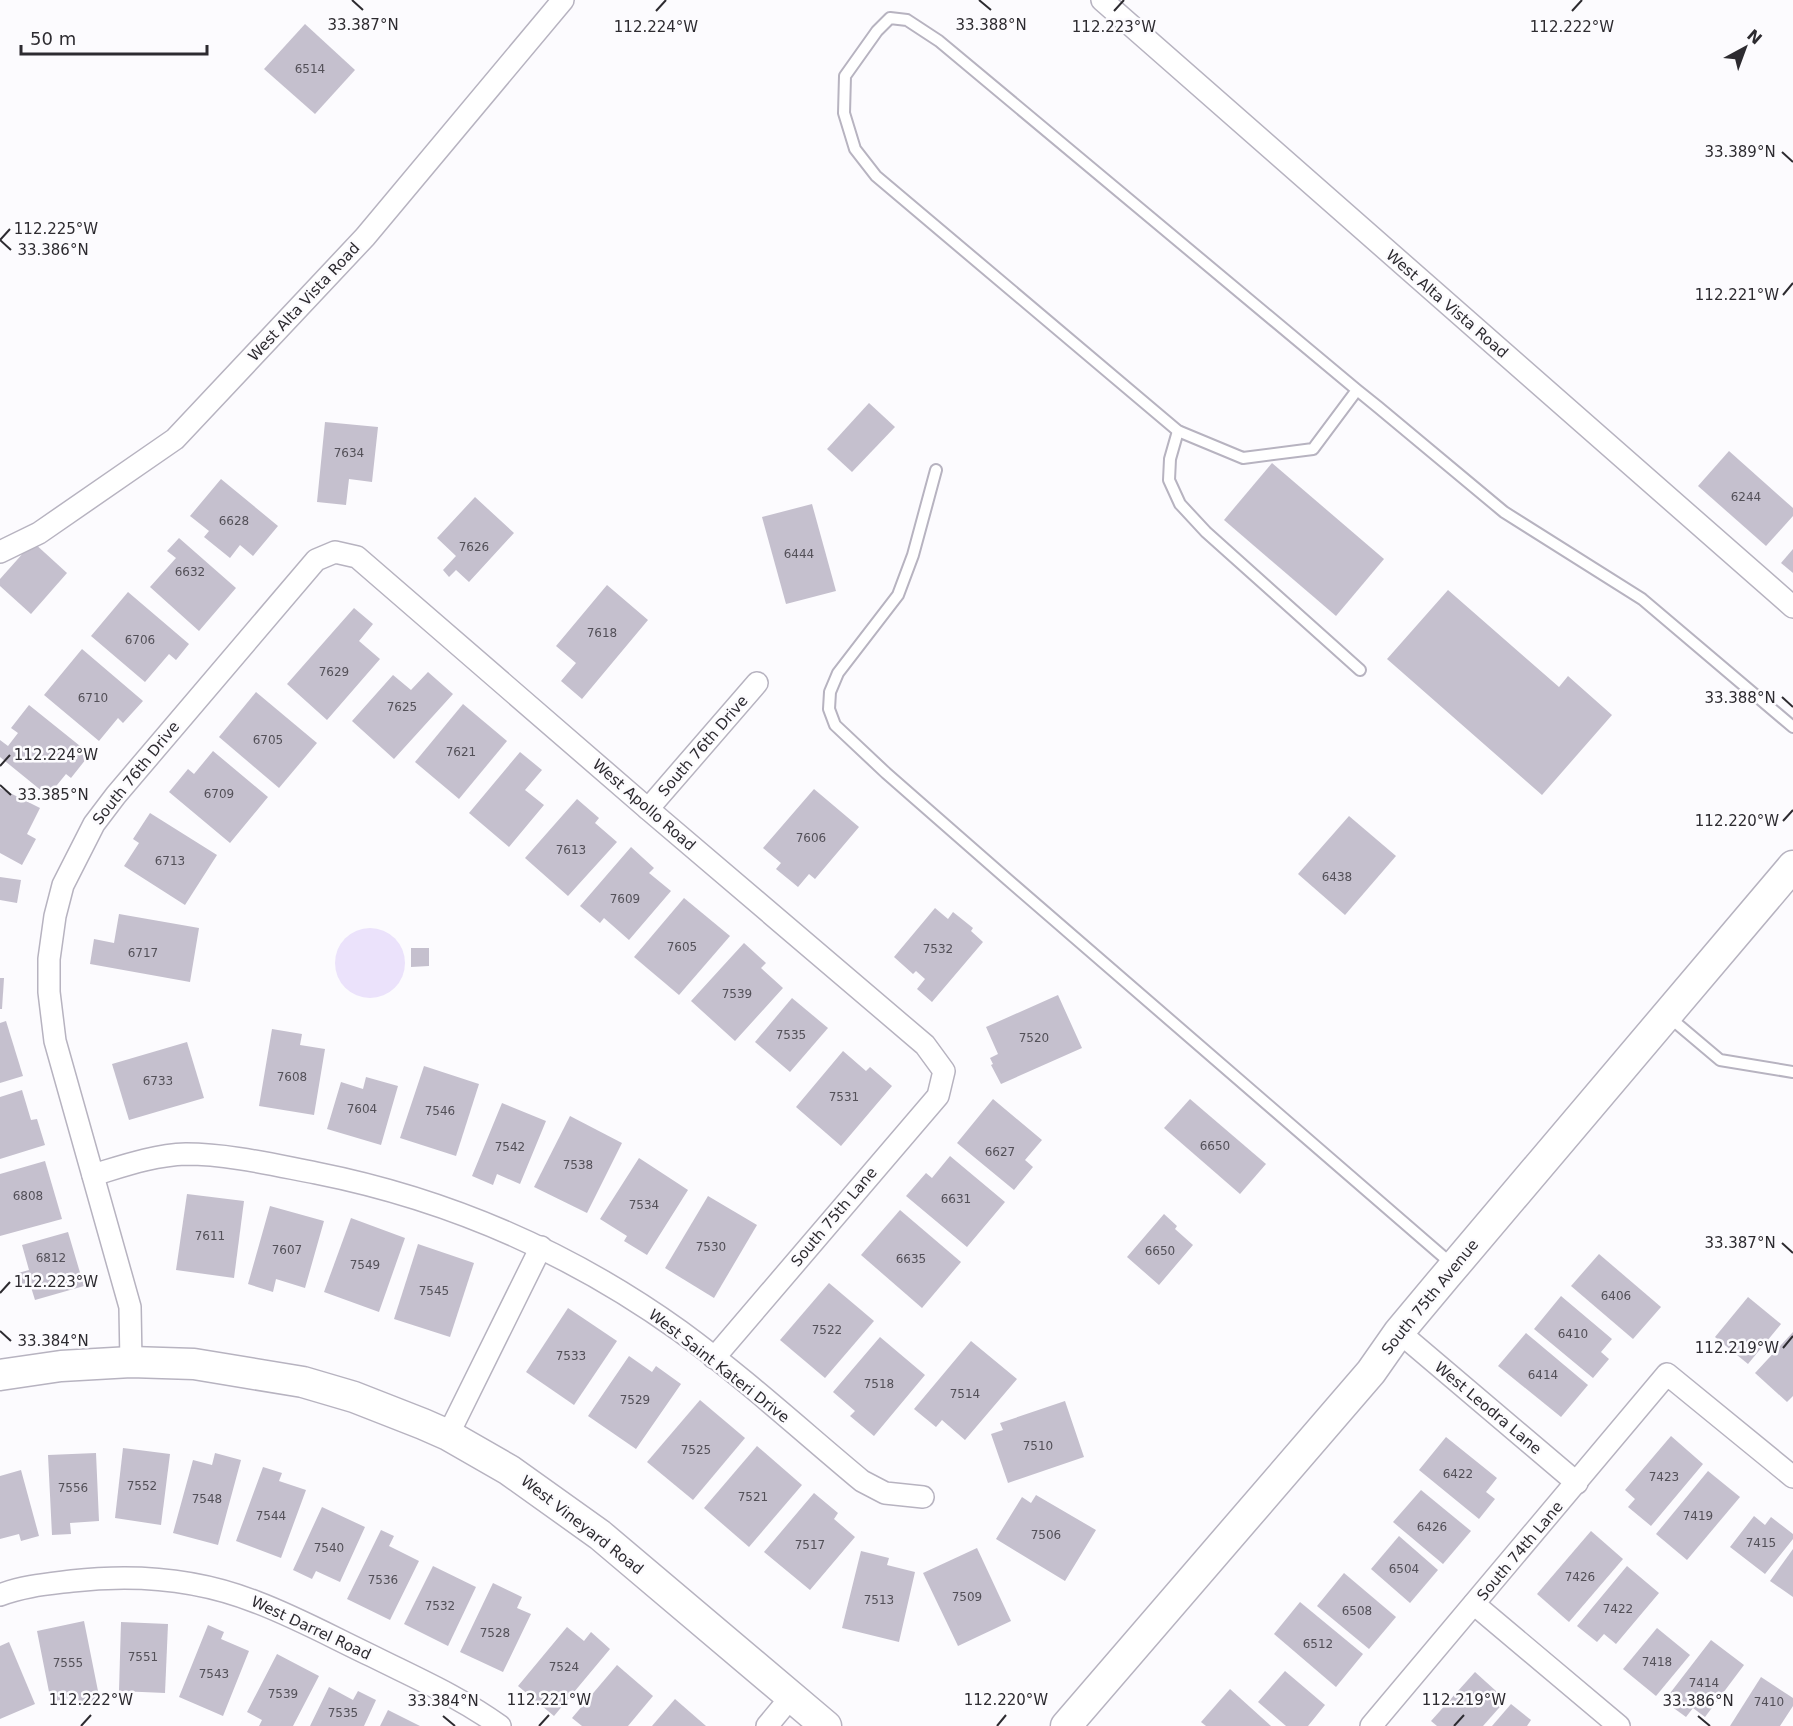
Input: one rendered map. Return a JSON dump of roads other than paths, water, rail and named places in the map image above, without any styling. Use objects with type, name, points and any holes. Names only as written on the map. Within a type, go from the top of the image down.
[{"type":"main road","name":"South 75th Avenue","points":[[1066,1726],[1371,1372],[1399,1332],[1454,1266],[1793,866]]},
{"type":"main road","points":[[0,1375],[61,1366],[131,1362]]},
{"type":"main road","name":"West Vineyard Road","points":[[131,1362],[194,1364],[303,1382],[393,1411],[448,1435],[509,1470],[600,1535],[826,1726]]},
{"type":"street","name":"West Alta Vista Road","points":[[3,546],[39,533],[175,439],[365,237],[563,0]]},
{"type":"street","name":"West Alta Vista Road","points":[[1102,0],[1793,607]]},
{"type":"street","name":"West Apollo Road","points":[[335,552],[357,557],[925,1045],[944,1071]]},
{"type":"street","name":"South 76th Drive","points":[[131,1362],[130,1307],[55,1041],[49,993],[49,959],[55,916],[63,885],[94,824],[116,795],[316,560],[335,552]]},
{"type":"street","name":"South 76th Drive","points":[[648,809],[757,683]]},
{"type":"street","name":"South 75th Lane","points":[[714,1358],[938,1096],[944,1071]]},
{"type":"street","name":"West Saint Kateri Drive","points":[[93,1175],[163,1157],[184,1154],[215,1156],[348,1180],[467,1216],[541,1247],[613,1287],[679,1331],[862,1481],[885,1493],[923,1497]]},
{"type":"street","points":[[448,1435],[541,1247]]},
{"type":"street","name":"West Leodra Lane","points":[[1399,1332],[1577,1483]]},
{"type":"street","name":"South 74th Lane","points":[[1371,1726],[1667,1374],[1793,1477]]},
{"type":"street","name":"West Darrel Road","points":[[0,1595],[47,1584],[100,1578],[159,1579],[212,1588],[255,1601],[289,1616],[451,1694],[500,1726]]},
{"type":"street","points":[[1474,1604],[1619,1726]]},
{"type":"street","points":[[766,1726],[791,1697]]},
{"type":"lane","points":[[1357,390],[1313,449],[1243,458],[1178,431],[876,176],[855,149],[844,113],[845,76],[877,31],[890,18],[907,20],[939,41],[1504,512],[1642,599],[1793,727]]},
{"type":"lane","points":[[1178,431],[1170,459],[1169,480],[1180,504],[1206,532],[1360,670]]},
{"type":"lane","points":[[936,470],[914,555],[898,595],[838,673],[830,692],[829,709],[835,725],[963,841],[1454,1266]]},
{"type":"lane","points":[[1666,1014],[1720,1060],[1793,1071]]}]
